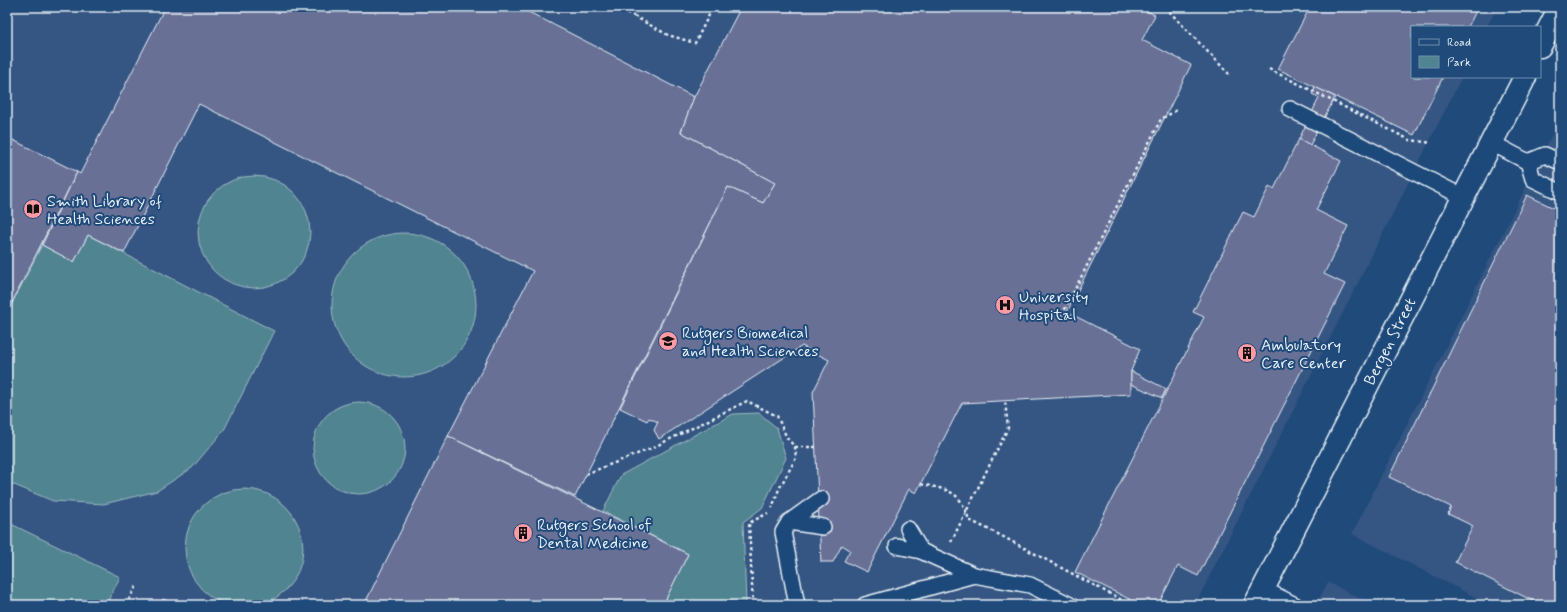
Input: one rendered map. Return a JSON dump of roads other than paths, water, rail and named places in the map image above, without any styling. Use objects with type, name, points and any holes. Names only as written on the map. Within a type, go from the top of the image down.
[{"type":"main road","points":[[1541,44],[1560,7]]},
{"type":"main road","name":"Bergen Street","points":[[1259,597],[1492,143],[1524,78]]},
{"type":"lane","points":[[1290,109],[1463,197]]},
{"type":"lane","points":[[1492,143],[1528,162],[1534,180],[1560,192]]},
{"type":"lane","points":[[1528,162],[1545,155],[1560,162]]},
{"type":"lane","points":[[797,605],[783,532],[789,522],[821,499]]},
{"type":"lane","points":[[789,522],[823,527]]},
{"type":"lane","points":[[908,529],[921,551]]},
{"type":"lane","points":[[897,546],[921,551],[974,575],[1030,585],[1070,605]]},
{"type":"lane","points":[[865,605],[974,575]]},
{"type":"lane","points":[[1259,597],[1295,605]]},
{"type":"place","name":"Smith Library of Health Sciences","points":[[33,209]]},
{"type":"place","name":"University Hospital","points":[[1005,305]]},
{"type":"place","name":"Rutgers Biomedical and Health Sciences","points":[[668,341]]},
{"type":"place","name":"Ambulatory Care Center","points":[[1247,353]]},
{"type":"place","name":"Rutgers School of Dental Medicine","points":[[523,533]]}]
